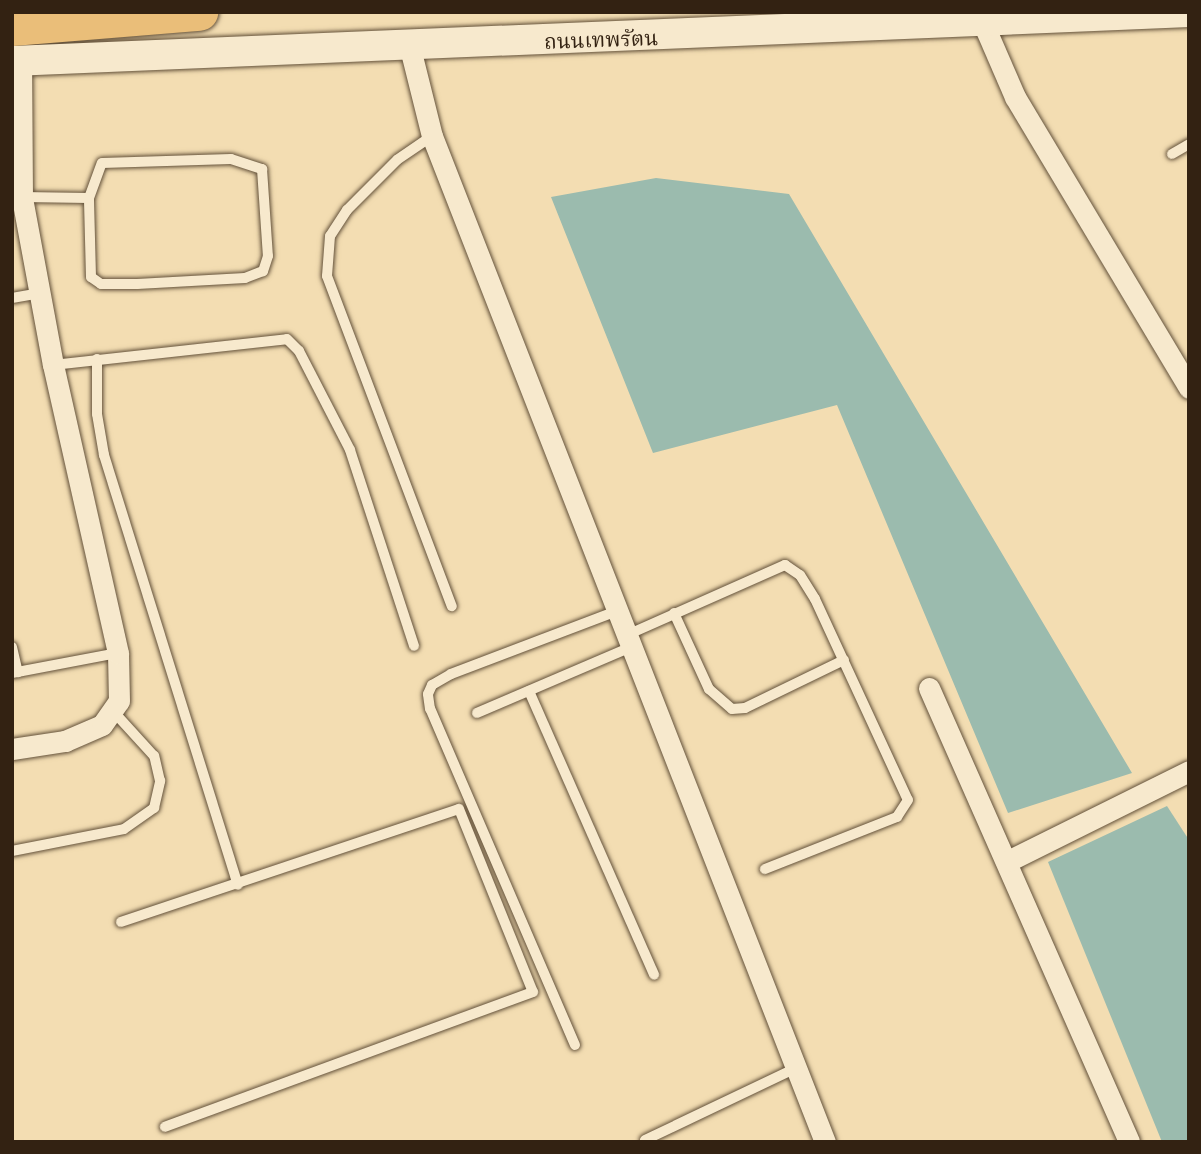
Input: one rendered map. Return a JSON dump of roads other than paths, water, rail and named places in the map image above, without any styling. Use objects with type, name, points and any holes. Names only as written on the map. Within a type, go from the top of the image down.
[{"type":"highway","points":[[15,50],[199,12]]},
{"type":"main road","name":"ถนนเทพรัตน","points":[[15,50],[410,48],[1189,12]]},
{"type":"street","points":[[984,23],[1015,97],[1189,388]]},
{"type":"street","points":[[410,48],[432,136],[794,1069],[825,1142]]},
{"type":"street","points":[[12,749],[65,741],[102,726],[119,701],[118,653],[53,365],[22,197],[15,50]]},
{"type":"street","points":[[929,688],[1008,861],[1129,1142]]},
{"type":"street","points":[[1008,861],[1184,781]]},
{"type":"lane","points":[[432,136],[397,160],[347,210],[330,236],[327,276],[452,606]]},
{"type":"lane","points":[[1172,154],[1189,144]]},
{"type":"lane","points":[[231,159],[254,163],[262,169],[266,194],[268,256],[263,271],[245,278],[101,284],[91,276],[89,198],[102,163],[231,159]]},
{"type":"lane","points":[[22,197],[89,198]]},
{"type":"lane","points":[[12,298],[41,293]]},
{"type":"lane","points":[[53,365],[282,337],[293,344],[350,450],[414,646]]},
{"type":"lane","points":[[97,359],[97,414],[104,455],[238,885]]},
{"type":"lane","points":[[477,713],[529,691],[629,641],[674,613],[753,577],[785,565],[793,567],[815,599],[844,660],[904,788],[906,806],[892,820],[765,869]]},
{"type":"lane","points":[[575,1045],[430,709],[428,694],[432,685],[451,674],[617,611]]},
{"type":"lane","points":[[674,613],[709,689],[732,709],[754,704],[844,660]]},
{"type":"lane","points":[[12,647],[15,672],[118,653]]},
{"type":"lane","points":[[529,691],[654,975]]},
{"type":"lane","points":[[12,851],[124,829],[155,808],[160,781],[154,756],[112,710]]},
{"type":"lane","points":[[121,922],[238,885],[458,809],[533,992],[165,1127]]},
{"type":"lane","points":[[645,1140],[794,1069]]}]
